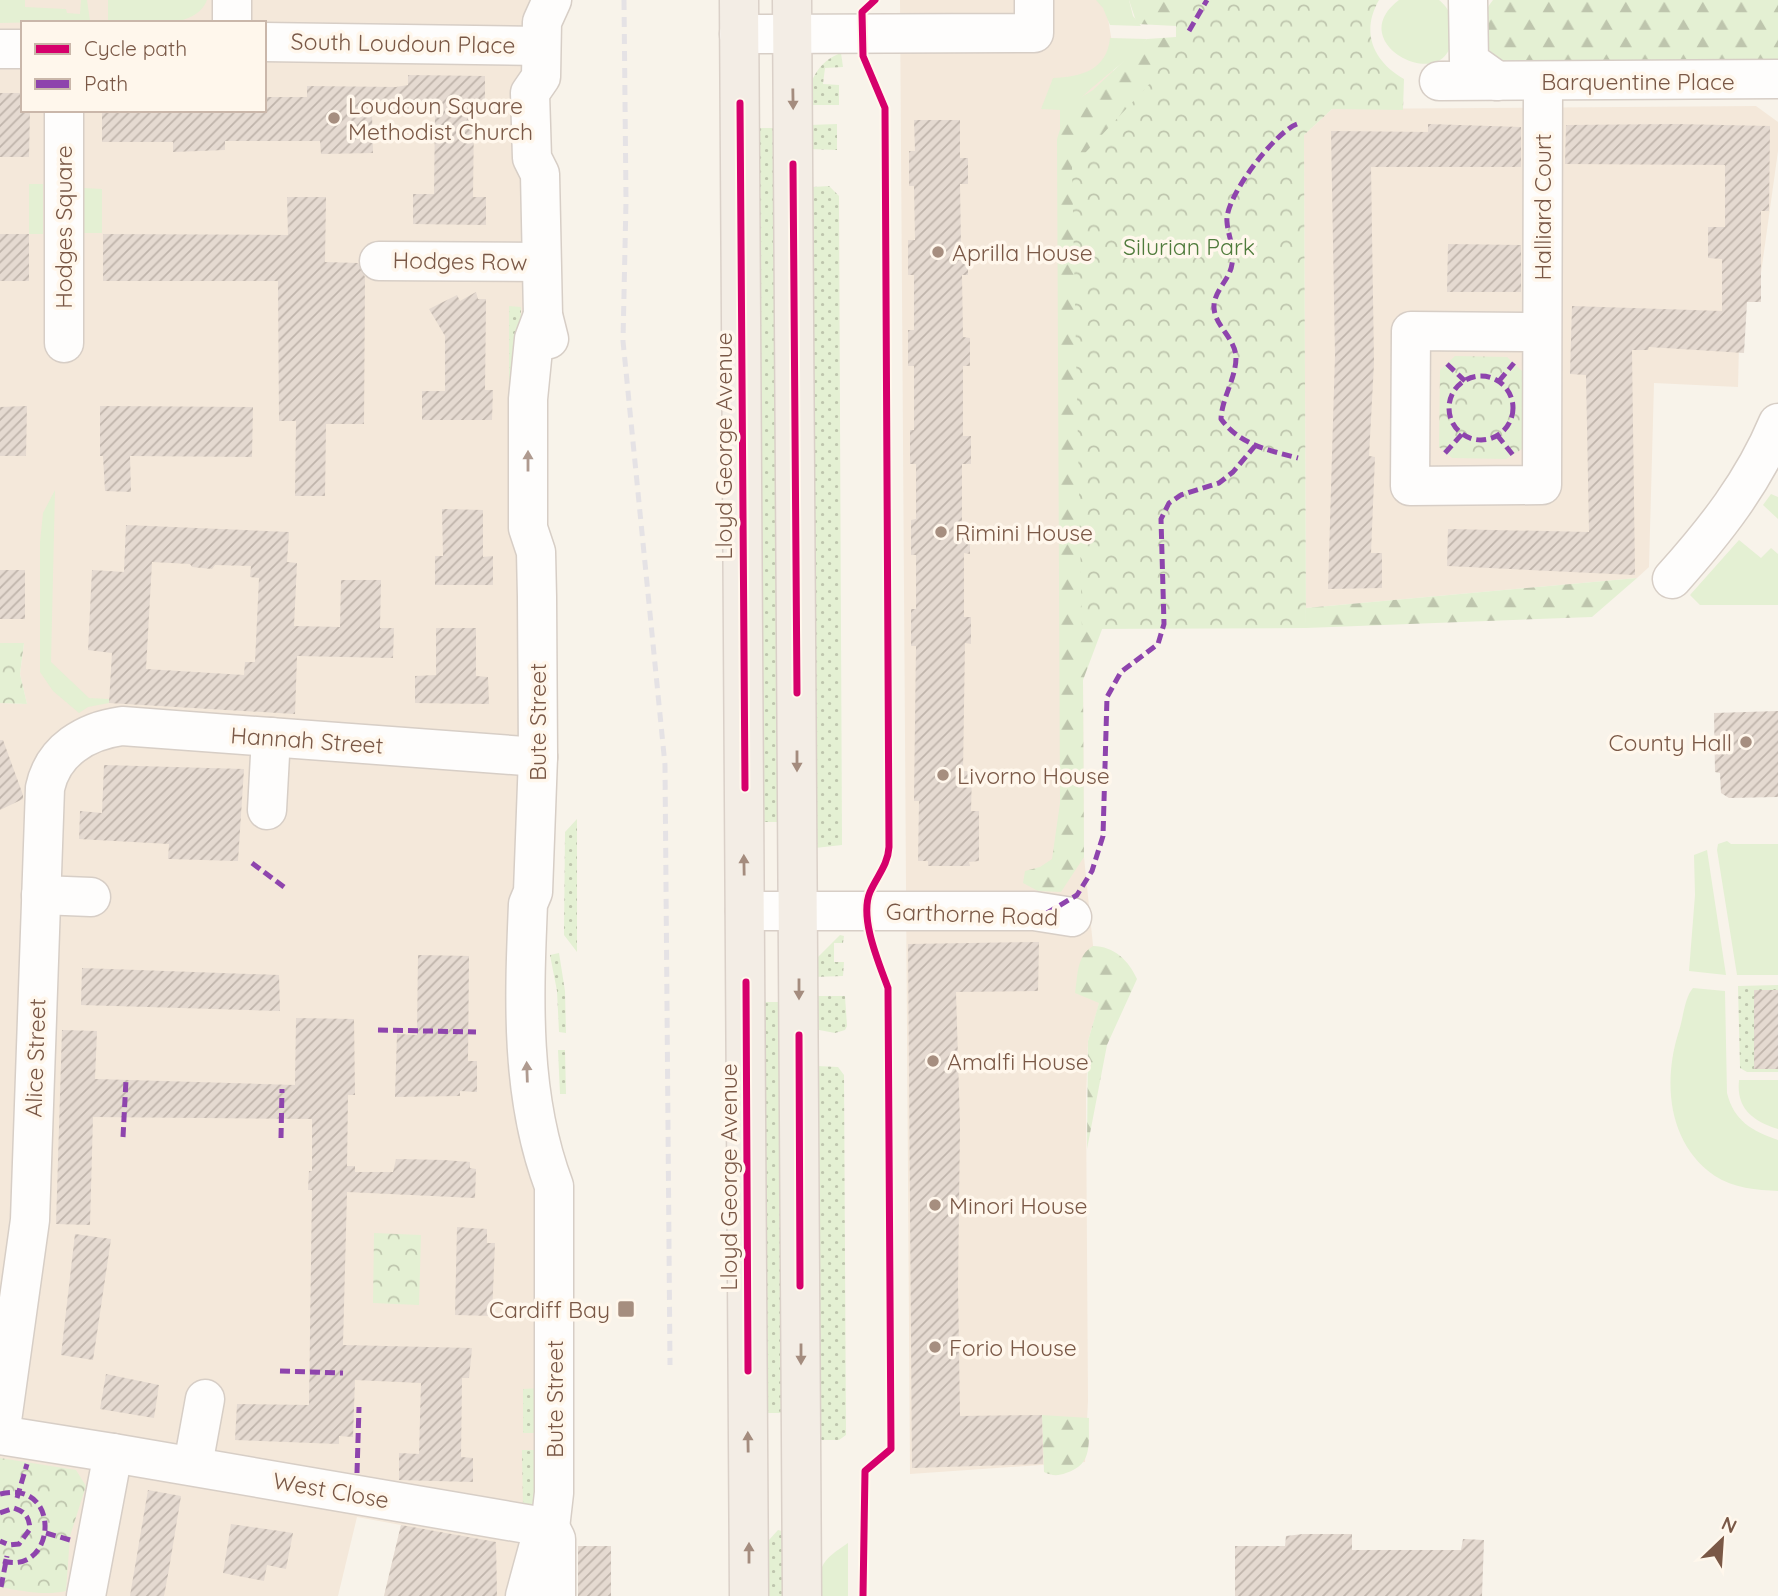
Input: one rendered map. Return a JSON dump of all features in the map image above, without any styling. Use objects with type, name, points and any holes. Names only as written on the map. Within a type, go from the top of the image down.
[{"type":"main road","name":"Lloyd George Avenue","points":[[739,17],[749,1596]]},
{"type":"main road","points":[[792,17],[802,1596]]},
{"type":"street","points":[[232,0],[232,21]]},
{"type":"street","points":[[1468,0],[1469,61],[1497,80]]},
{"type":"street","points":[[739,17],[1034,16]]},
{"type":"street","name":"South Loudoun Place","points":[[266,41],[541,29]]},
{"type":"street","name":"Bute Street","points":[[541,29],[530,93],[531,158],[540,174],[543,315],[534,339],[528,399],[528,528],[536,552],[538,757],[533,892],[528,904],[526,947],[528,1086],[545,1163],[554,1186],[554,1493],[550,1528],[556,1539],[556,1596]]},
{"type":"street","points":[[0,49],[21,49]]},
{"type":"street","name":"Barquentine Place","points":[[1439,81],[1778,79]]},
{"type":"street","name":"Halliard Court","points":[[1542,332],[1411,331],[1409,486],[1542,485],[1543,82]]},
{"type":"street","name":"Hodges Square","points":[[64,112],[64,343]]},
{"type":"street","name":"Hodges Row","points":[[379,261],[541,262]]},
{"type":"street","points":[[1672,579],[1732,507],[1774,443]]},
{"type":"street","name":"Hannah Street","points":[[78,739],[122,726],[538,757]]},
{"type":"street","points":[[267,810],[271,737]]},
{"type":"street","name":"Alice Street","points":[[30,1220],[41,895],[48,774],[78,739]]},
{"type":"street","points":[[41,895],[91,897]]},
{"type":"street","name":"Garthorne Road","points":[[745,911],[1034,911],[1072,917]]},
{"type":"street","name":"West Close","points":[[30,1220],[0,1435],[193,1465],[550,1528]]},
{"type":"street","points":[[193,1465],[205,1399]]},
{"type":"street","points":[[86,1596],[113,1454]]},
{"type":"street","name":"Bute Street","points":[[525,1596],[541,1537],[550,1528]]},
{"type":"shaded area","points":[[0,0],[543,0],[533,860],[554,1493],[516,1596],[384,1596],[401,1525],[357,1517],[338,1596],[0,1596],[0,703],[27,704],[20,674],[24,643],[0,643]]},
{"type":"shaded area","points":[[900,0],[1105,0],[1114,55],[1083,680],[1084,857],[1099,1004],[1088,1041],[1086,1099],[1088,1401],[1085,1462],[910,1474]]},
{"type":"shaded area","points":[[1756,106],[1778,122],[1778,151],[1757,302],[1740,302],[1738,387],[1654,383],[1649,567],[1637,578],[1306,608],[1304,135],[1332,109]]},
{"type":"green space","points":[[0,0],[25,0],[25,7],[66,9],[67,13],[80,14],[81,0],[87,0],[90,21],[21,21],[0,23]]},
{"type":"green space","points":[[108,0],[207,0],[200,10],[178,21],[108,21]]},
{"type":"green space","points":[[1096,0],[1129,0],[1133,16],[1141,26],[1110,25],[1103,8]]},
{"type":"green space","points":[[1129,0],[1197,0],[1182,13],[1176,26],[1137,24]]},
{"type":"green space","name":"Silurian Park","points":[[1176,0],[1379,0],[1371,24],[1373,46],[1385,64],[1404,79],[1403,110],[1332,109],[1304,135],[1306,628],[1082,629],[1072,167],[1153,80],[1176,37]]},
{"type":"green space","points":[[1399,0],[1439,0],[1448,11],[1452,33],[1448,52],[1436,62],[1420,63],[1403,58],[1390,48],[1382,33],[1384,17]]},
{"type":"green space","points":[[1493,0],[1778,0],[1778,64],[1503,64],[1489,50],[1483,34],[1483,17]]},
{"type":"green space","points":[[1176,37],[1110,608],[1083,680],[1084,857],[1061,892],[1038,891],[1023,883],[1025,871],[1040,867],[1052,859],[1060,803],[1057,139],[1065,114],[1075,101],[1093,90],[1147,39]]},
{"type":"green space","points":[[1110,38],[1147,39],[1075,104],[1060,129],[1060,110],[1041,109],[1053,78],[1073,76],[1091,70],[1104,58]]},
{"type":"green space","points":[[841,53],[843,67],[825,68],[823,84],[839,85],[839,105],[807,105],[816,73],[826,62]]},
{"type":"green space","points":[[837,124],[837,150],[809,149],[809,125]]},
{"type":"green space","points":[[759,128],[776,128],[777,822],[761,822]]},
{"type":"green space","points":[[29,184],[43,184],[43,234],[29,234]]},
{"type":"green space","points":[[829,186],[839,196],[842,845],[815,848],[810,192],[813,187]]},
{"type":"green space","points":[[84,188],[102,189],[102,233],[83,233]]},
{"type":"green space","points":[[509,306],[521,307],[520,425],[509,425]]},
{"type":"green space","points":[[1455,356],[1507,357],[1522,371],[1522,449],[1506,459],[1452,458],[1439,447],[1440,370]]},
{"type":"green space","points":[[55,490],[51,662],[89,698],[109,699],[109,703],[88,707],[79,713],[53,691],[40,672],[40,542],[43,513]]},
{"type":"green space","points":[[1771,494],[1778,497],[1778,519],[1763,505]]},
{"type":"green space","points":[[1739,540],[1761,558],[1771,548],[1778,554],[1778,605],[1700,605],[1690,595]]},
{"type":"green space","points":[[1637,578],[1592,617],[1306,628],[1306,608]]},
{"type":"green space","points":[[0,643],[24,643],[20,674],[27,704],[0,703]]},
{"type":"green space","points":[[577,819],[577,952],[564,935],[565,832]]},
{"type":"green space","points":[[1727,841],[1731,844],[1778,844],[1778,975],[1737,975],[1717,850],[1718,844]]},
{"type":"green space","points":[[1707,850],[1726,975],[1689,971],[1695,895],[1694,855]]},
{"type":"green space","points":[[840,935],[844,936],[843,943],[834,943],[834,962],[844,962],[843,976],[814,977],[816,959]]},
{"type":"green space","points":[[1093,946],[1108,949],[1120,956],[1137,979],[1107,1045],[1087,1149],[1088,1041],[1099,1003],[1075,993],[1083,955]]},
{"type":"green space","points":[[559,953],[565,991],[566,1033],[559,1032],[557,991],[550,955]]},
{"type":"green space","points":[[1778,985],[1778,990],[1754,991],[1754,1068],[1778,1069],[1778,1072],[1747,1072],[1740,1068],[1738,986]]},
{"type":"green space","points":[[1693,988],[1725,991],[1727,1093],[1734,1111],[1745,1124],[1778,1140],[1778,1191],[1737,1186],[1715,1176],[1699,1163],[1679,1130],[1673,1111],[1671,1072],[1673,1053]]},
{"type":"green space","points":[[813,996],[845,996],[845,1030],[835,1033],[814,1029]]},
{"type":"green space","points":[[764,1002],[780,1002],[783,1413],[765,1413]]},
{"type":"green space","points":[[558,1050],[565,1050],[566,1094],[560,1094]]},
{"type":"green space","points":[[817,1066],[838,1067],[844,1075],[846,1435],[839,1440],[819,1440]]},
{"type":"green space","points":[[1739,1080],[1778,1080],[1778,1129],[1753,1117],[1743,1106]]},
{"type":"green space","points":[[374,1233],[421,1235],[419,1305],[373,1303]]},
{"type":"green space","points":[[539,1388],[541,1433],[523,1433],[523,1389]]},
{"type":"green space","points":[[1042,1415],[1089,1418],[1088,1452],[1075,1469],[1058,1475],[1044,1472]]},
{"type":"green space","points":[[522,1450],[540,1450],[535,1501],[529,1507],[523,1505]]},
{"type":"green space","points":[[0,1458],[76,1470],[86,1486],[70,1536],[66,1591],[42,1593],[0,1587]]},
{"type":"green space","points":[[778,1530],[782,1531],[782,1596],[768,1596],[768,1541]]},
{"type":"green space","points":[[848,1543],[848,1596],[816,1596],[823,1564]]},
{"type":"building","points":[[408,75],[485,76],[485,115],[474,115],[473,197],[486,197],[486,225],[413,224],[413,194],[434,194],[435,115],[372,114],[373,153],[321,154],[320,141],[225,141],[225,150],[173,152],[173,142],[102,142],[102,112],[266,112],[266,97],[307,97],[307,86],[408,85]]},
{"type":"building","points":[[0,93],[21,93],[21,112],[30,112],[29,157],[0,157]]},
{"type":"building","points":[[914,120],[960,120],[960,158],[968,158],[968,184],[960,184],[961,247],[968,247],[968,275],[962,275],[963,337],[970,338],[970,366],[963,366],[963,436],[971,436],[971,464],[962,464],[962,527],[970,527],[970,554],[964,553],[964,617],[971,617],[971,644],[965,643],[963,771],[972,771],[971,811],[979,811],[979,861],[969,862],[970,866],[928,866],[928,861],[918,861],[919,801],[914,801],[916,646],[911,646],[911,609],[916,609],[916,555],[911,555],[911,520],[916,519],[916,464],[910,464],[910,430],[914,430],[914,366],[908,366],[908,330],[914,330],[914,275],[908,275],[908,240],[915,240],[914,186],[909,186],[909,151],[915,151]]},
{"type":"building","points":[[1428,124],[1521,127],[1521,167],[1371,167],[1374,363],[1369,456],[1375,457],[1371,553],[1382,553],[1382,588],[1328,589],[1335,355],[1331,131],[1428,132]]},
{"type":"building","points":[[1566,125],[1770,126],[1769,211],[1761,211],[1761,302],[1747,302],[1744,353],[1649,347],[1648,350],[1632,350],[1635,575],[1447,566],[1448,529],[1589,532],[1586,375],[1570,374],[1572,306],[1722,311],[1722,259],[1708,258],[1708,227],[1725,227],[1725,165],[1565,164]]},
{"type":"building","points":[[287,197],[326,197],[325,262],[358,263],[365,277],[364,424],[326,424],[325,496],[295,496],[296,421],[279,421],[278,281],[103,281],[103,234],[288,235]]},
{"type":"building","points":[[0,234],[29,234],[29,281],[0,281]]},
{"type":"building","points":[[1448,244],[1521,245],[1521,292],[1447,292]]},
{"type":"building","points":[[476,292],[478,299],[486,299],[485,390],[493,390],[492,420],[422,420],[422,391],[445,391],[445,336],[429,309],[457,295],[460,301]]},
{"type":"building","points":[[27,406],[26,456],[0,456],[0,407]]},
{"type":"building","points":[[100,406],[253,407],[252,457],[130,456],[131,492],[105,491],[103,456],[100,456]]},
{"type":"building","points":[[442,509],[483,510],[483,557],[493,556],[493,585],[435,585],[435,556],[443,556]]},
{"type":"building","points":[[126,525],[289,532],[287,562],[297,563],[294,626],[340,627],[341,580],[381,580],[380,628],[394,628],[393,658],[297,656],[295,714],[109,703],[112,653],[88,650],[92,570],[124,572]],"holes":[[[152,562],[190,564],[192,567],[212,569],[215,565],[251,566],[250,577],[259,578],[255,662],[245,662],[244,675],[146,669]]]},
{"type":"building","points":[[0,570],[25,570],[25,619],[0,619]]},
{"type":"building","points":[[436,628],[476,628],[476,676],[488,677],[489,704],[415,703],[415,676],[436,675]]},
{"type":"building","name":"County Hall","points":[[1778,711],[1778,797],[1729,798],[1721,793],[1720,773],[1715,772],[1714,713]]},
{"type":"building","points":[[0,740],[3,740],[23,799],[0,810]]},
{"type":"building","points":[[104,765],[244,769],[238,861],[168,859],[169,844],[79,839],[80,811],[102,813]]},
{"type":"building","points":[[1039,942],[1038,991],[956,992],[960,1126],[958,1285],[960,1416],[1042,1415],[1043,1464],[912,1468],[908,944]]},
{"type":"building","points":[[418,955],[469,956],[468,1061],[477,1061],[477,1092],[460,1091],[460,1096],[395,1097],[397,1034],[417,1035]]},
{"type":"building","points":[[82,968],[279,975],[280,1011],[81,1005]]},
{"type":"building","points":[[1754,990],[1778,990],[1778,1069],[1754,1069]]},
{"type":"building","points":[[296,1018],[354,1019],[355,1095],[348,1095],[347,1166],[355,1166],[355,1172],[393,1172],[396,1159],[444,1160],[470,1162],[470,1168],[476,1169],[475,1198],[347,1192],[343,1345],[472,1348],[469,1378],[462,1378],[461,1457],[473,1458],[473,1482],[399,1480],[399,1453],[419,1454],[421,1383],[355,1380],[353,1437],[339,1436],[339,1444],[235,1440],[237,1404],[309,1405],[312,1190],[308,1190],[309,1171],[312,1171],[312,1119],[93,1117],[90,1225],[56,1224],[62,1030],[97,1031],[95,1079],[295,1085]]},
{"type":"building","points":[[457,1227],[487,1229],[487,1243],[495,1243],[492,1316],[455,1315]]},
{"type":"building","points":[[75,1234],[111,1239],[93,1360],[61,1355]]},
{"type":"building","points":[[106,1374],[159,1385],[154,1418],[100,1409]]},
{"type":"building","points":[[148,1490],[181,1496],[169,1569],[164,1596],[130,1596]]},
{"type":"building","points":[[231,1524],[293,1533],[286,1569],[267,1565],[264,1581],[223,1573]]},
{"type":"building","points":[[401,1525],[496,1542],[497,1596],[384,1596]]},
{"type":"building","points":[[1352,1534],[1352,1550],[1461,1550],[1463,1539],[1484,1540],[1482,1596],[1235,1596],[1235,1546],[1285,1546],[1286,1536]]},
{"type":"building","points":[[578,1546],[611,1546],[611,1596],[578,1596]]},
{"type":"railway","points":[[624,0],[626,201],[623,341],[665,765],[670,1365]]},
{"type":"marked path","points":[[1189,31],[1207,0]]},
{"type":"marked path","points":[[1297,124],[1276,139],[1264,152],[1242,183],[1228,211],[1227,222],[1233,258],[1231,270],[1216,296],[1214,308],[1236,357],[1221,419],[1246,441],[1298,458]]},
{"type":"marked path","points":[[1499,381],[1514,363]]},
{"type":"marked path","points":[[1447,364],[1465,381]]},
{"type":"marked path","points":[[1481,376],[1499,382],[1507,390],[1513,408],[1507,426],[1499,434],[1481,440],[1463,434],[1455,426],[1449,408],[1455,390],[1463,382],[1481,376]]},
{"type":"marked path","points":[[1445,453],[1463,433]]},
{"type":"marked path","points":[[1497,435],[1513,455]]},
{"type":"marked path","points":[[1047,913],[1077,895],[1092,871],[1103,836],[1107,697],[1121,672],[1158,644],[1164,624],[1161,519],[1169,503],[1181,495],[1219,483],[1233,472],[1255,446]]},
{"type":"marked path","points":[[252,863],[284,887]]},
{"type":"marked path","points":[[378,1030],[476,1032]]},
{"type":"marked path","points":[[123,1137],[126,1080]]},
{"type":"marked path","points":[[281,1138],[282,1089]]},
{"type":"marked path","points":[[280,1371],[343,1373]]},
{"type":"marked path","points":[[357,1473],[359,1407]]},
{"type":"marked path","points":[[17,1498],[27,1464]]},
{"type":"marked path","points":[[0,1494],[21,1493],[35,1500],[43,1513],[45,1528],[41,1544],[33,1556],[19,1562],[0,1560]]},
{"type":"marked path","points":[[0,1513],[14,1508],[21,1511],[28,1518],[30,1529],[19,1544],[9,1545],[0,1541]]},
{"type":"marked path","points":[[46,1533],[70,1540]]},
{"type":"marked path","points":[[1,1587],[7,1556]]},
{"type":"cycle path","points":[[863,1596],[865,1471],[891,1449],[888,988],[875,953],[867,914],[870,892],[884,865],[889,847],[885,108],[863,56],[862,12],[875,0]]},
{"type":"cycle path","points":[[740,103],[745,788]]},
{"type":"cycle path","points":[[793,164],[797,693]]},
{"type":"cycle path","points":[[746,982],[748,1371]]},
{"type":"cycle path","points":[[799,1035],[800,1286]]},
{"type":"place","name":"Loudoun Square Methodist Church","points":[[334,118]]},
{"type":"place","name":"Aprilla House","points":[[938,252]]},
{"type":"place","name":"Rimini House","points":[[941,532]]},
{"type":"place","name":"County Hall","points":[[1746,742]]},
{"type":"place","name":"Livorno House","points":[[943,775]]},
{"type":"place","name":"Amalfi House","points":[[933,1061]]},
{"type":"place","name":"Minori House","points":[[935,1205]]},
{"type":"place","name":"Cardiff Bay","points":[[626,1309]]},
{"type":"place","name":"Forio House","points":[[935,1347]]}]
